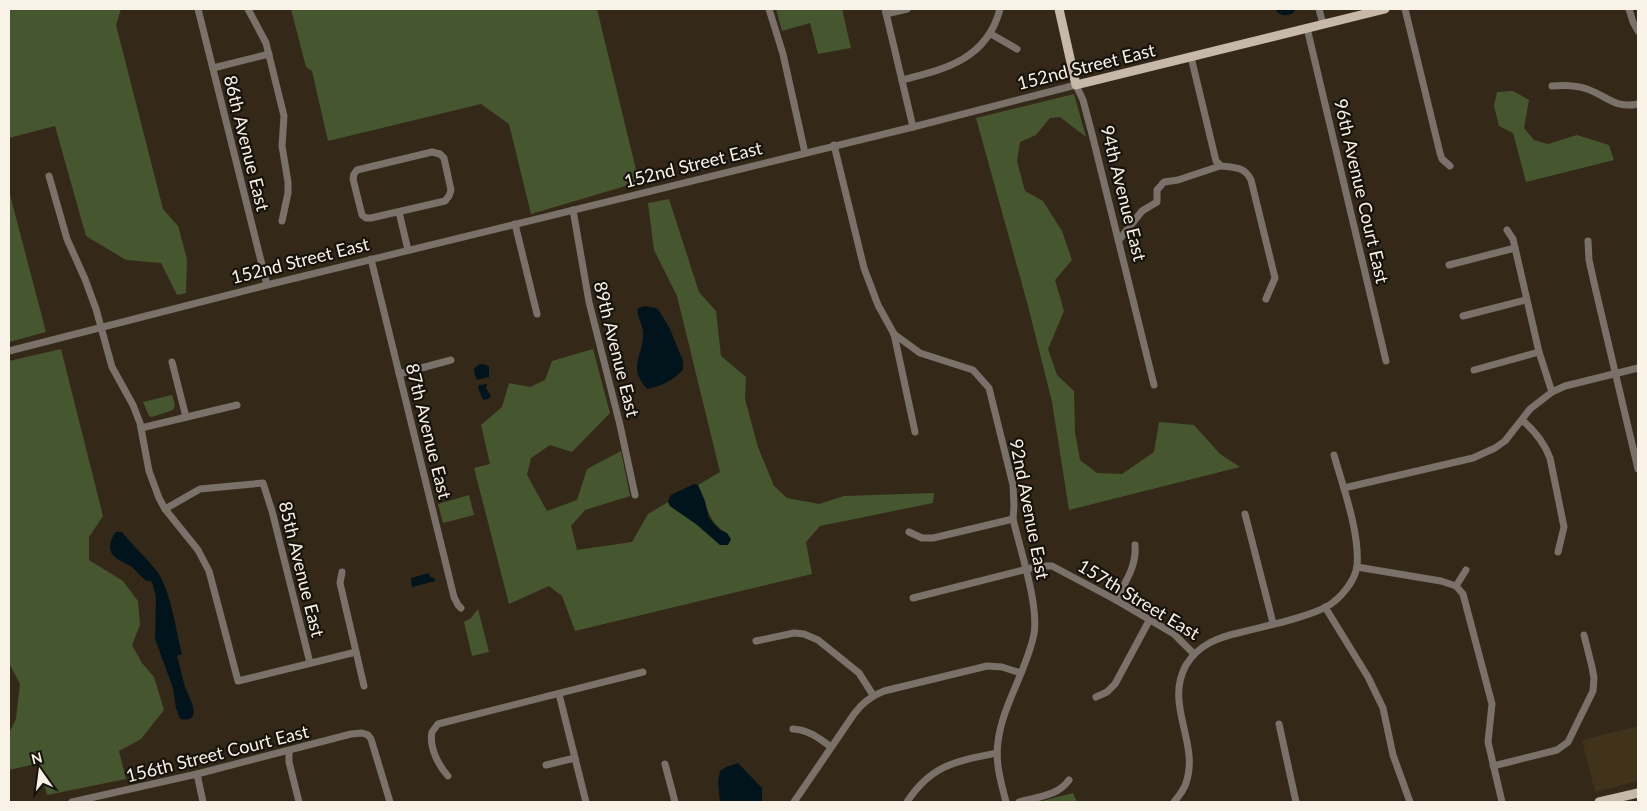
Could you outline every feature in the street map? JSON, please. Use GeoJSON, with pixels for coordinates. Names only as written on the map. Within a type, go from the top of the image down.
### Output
{"type":"FeatureCollection","features":[{"type":"Feature","properties":{"kind":"main road","name":"94th Avenue East"},"geometry":{"type":"LineString","coordinates":[[1059,9],[1076,85]]}},
{"type":"Feature","properties":{"kind":"main road","name":"152nd Street East"},"geometry":{"type":"LineString","coordinates":[[1076,85],[1373,10],[1385,9]]}},
{"type":"Feature","properties":{"kind":"main road"},"geometry":{"type":"LineString","coordinates":[[1599,802],[1638,793]]}},
{"type":"Feature","properties":{"kind":"street","name":"86th Avenue East"},"geometry":{"type":"LineString","coordinates":[[198,9],[267,285]]}},
{"type":"Feature","properties":{"kind":"street"},"geometry":{"type":"LineString","coordinates":[[248,9],[269,54],[284,116],[282,146],[288,193],[282,221]]}},
{"type":"Feature","properties":{"kind":"street"},"geometry":{"type":"LineString","coordinates":[[769,9],[782,54],[805,153]]}},
{"type":"Feature","properties":{"kind":"street"},"geometry":{"type":"LineString","coordinates":[[907,9],[885,11],[913,127]]}},
{"type":"Feature","properties":{"kind":"street"},"geometry":{"type":"LineString","coordinates":[[902,80],[953,65],[977,49],[991,34],[1000,9]]}},
{"type":"Feature","properties":{"kind":"street"},"geometry":{"type":"LineString","coordinates":[[1319,9],[1322,24]]}},
{"type":"Feature","properties":{"kind":"street"},"geometry":{"type":"LineString","coordinates":[[1405,9],[1440,154],[1442,159],[1450,166]]}},
{"type":"Feature","properties":{"kind":"street"},"geometry":{"type":"LineString","coordinates":[[1629,9],[1638,31]]}},
{"type":"Feature","properties":{"kind":"street","name":"96th Avenue Court East"},"geometry":{"type":"LineString","coordinates":[[1307,28],[1386,361]]}},
{"type":"Feature","properties":{"kind":"street"},"geometry":{"type":"LineString","coordinates":[[991,34],[1016,49]]}},
{"type":"Feature","properties":{"kind":"street"},"geometry":{"type":"LineString","coordinates":[[213,68],[269,54]]}},
{"type":"Feature","properties":{"kind":"street"},"geometry":{"type":"LineString","coordinates":[[1191,57],[1216,161],[1220,166]]}},
{"type":"Feature","properties":{"kind":"street","name":"152nd Street East"},"geometry":{"type":"LineString","coordinates":[[9,351],[267,285],[913,127],[1076,85]]}},
{"type":"Feature","properties":{"kind":"street","name":"94th Avenue East"},"geometry":{"type":"LineString","coordinates":[[1076,85],[1083,100],[1154,385]]}},
{"type":"Feature","properties":{"kind":"street"},"geometry":{"type":"LineString","coordinates":[[1552,86],[1578,87],[1594,92],[1616,104],[1638,104]]}},
{"type":"Feature","properties":{"kind":"street"},"geometry":{"type":"LineString","coordinates":[[834,145],[864,268],[878,304],[894,334],[915,432]]}},
{"type":"Feature","properties":{"kind":"street"},"geometry":{"type":"LineString","coordinates":[[432,152],[440,154],[444,158],[451,190],[448,199],[399,212],[371,218],[366,218],[362,215],[353,179],[355,172],[359,169],[432,152]]}},
{"type":"Feature","properties":{"kind":"street"},"geometry":{"type":"LineString","coordinates":[[1119,240],[1142,211],[1157,202],[1157,190],[1164,182],[1178,180],[1220,166],[1237,167],[1246,172],[1251,180],[1275,278],[1266,299]]}},
{"type":"Feature","properties":{"kind":"street"},"geometry":{"type":"LineString","coordinates":[[49,176],[67,239],[85,279],[102,328],[112,367],[133,405],[141,428],[149,471],[158,498],[191,540],[210,571],[238,681],[356,652]]}},
{"type":"Feature","properties":{"kind":"street","name":"89th Avenue East"},"geometry":{"type":"LineString","coordinates":[[572,210],[589,302],[620,425],[635,495]]}},
{"type":"Feature","properties":{"kind":"street"},"geometry":{"type":"LineString","coordinates":[[399,212],[408,250]]}},
{"type":"Feature","properties":{"kind":"street"},"geometry":{"type":"LineString","coordinates":[[515,224],[537,314]]}},
{"type":"Feature","properties":{"kind":"street"},"geometry":{"type":"LineString","coordinates":[[1507,230],[1513,239],[1539,352],[1552,392]]}},
{"type":"Feature","properties":{"kind":"street"},"geometry":{"type":"LineString","coordinates":[[1588,241],[1589,260],[1638,465]]}},
{"type":"Feature","properties":{"kind":"street"},"geometry":{"type":"LineString","coordinates":[[1449,265],[1515,248]]}},
{"type":"Feature","properties":{"kind":"street","name":"87th Avenue East"},"geometry":{"type":"LineString","coordinates":[[371,260],[454,597],[461,608]]}},
{"type":"Feature","properties":{"kind":"street"},"geometry":{"type":"LineString","coordinates":[[1463,316],[1526,300]]}},
{"type":"Feature","properties":{"kind":"street","name":"92nd Avenue East"},"geometry":{"type":"LineString","coordinates":[[894,334],[920,353],[973,370],[989,388],[1013,485],[1013,519],[1032,596],[1034,622],[1033,638],[999,734],[998,772],[1006,802]]}},
{"type":"Feature","properties":{"kind":"street"},"geometry":{"type":"LineString","coordinates":[[1474,370],[1539,352]]}},
{"type":"Feature","properties":{"kind":"street"},"geometry":{"type":"LineString","coordinates":[[399,374],[451,360]]}},
{"type":"Feature","properties":{"kind":"street"},"geometry":{"type":"LineString","coordinates":[[172,362],[186,417]]}},
{"type":"Feature","properties":{"kind":"street"},"geometry":{"type":"LineString","coordinates":[[1344,488],[1473,458],[1505,441],[1530,409],[1552,392],[1565,386],[1638,368]]}},
{"type":"Feature","properties":{"kind":"street"},"geometry":{"type":"LineString","coordinates":[[141,428],[237,405]]}},
{"type":"Feature","properties":{"kind":"street"},"geometry":{"type":"LineString","coordinates":[[1522,420],[1538,436],[1550,458],[1564,527],[1558,552]]}},
{"type":"Feature","properties":{"kind":"street"},"geometry":{"type":"LineString","coordinates":[[1334,455],[1355,533],[1357,567],[1441,581],[1456,586],[1463,594],[1491,697],[1492,714],[1488,742],[1502,802]]}},
{"type":"Feature","properties":{"kind":"street","name":"85th Avenue East"},"geometry":{"type":"LineString","coordinates":[[165,509],[200,489],[263,483],[272,511],[310,663]]}},
{"type":"Feature","properties":{"kind":"street"},"geometry":{"type":"LineString","coordinates":[[1245,514],[1273,623]]}},
{"type":"Feature","properties":{"kind":"street"},"geometry":{"type":"LineString","coordinates":[[909,532],[922,538],[933,538],[1013,519]]}},
{"type":"Feature","properties":{"kind":"street"},"geometry":{"type":"LineString","coordinates":[[1116,600],[1135,560],[1135,545]]}},
{"type":"Feature","properties":{"kind":"street","name":"157th Street East"},"geometry":{"type":"LineString","coordinates":[[913,598],[1025,569],[1052,566],[1150,619],[1174,634],[1194,654],[1203,646],[1221,636],[1302,616],[1325,607],[1335,601],[1343,592],[1357,567]]}},
{"type":"Feature","properties":{"kind":"street"},"geometry":{"type":"LineString","coordinates":[[1456,586],[1466,570]]}},
{"type":"Feature","properties":{"kind":"street"},"geometry":{"type":"LineString","coordinates":[[342,572],[340,584],[364,686]]}},
{"type":"Feature","properties":{"kind":"street"},"geometry":{"type":"LineString","coordinates":[[1325,607],[1368,677],[1383,708],[1393,755],[1410,802]]}},
{"type":"Feature","properties":{"kind":"street"},"geometry":{"type":"LineString","coordinates":[[1096,697],[1107,692],[1115,684],[1150,619]]}},
{"type":"Feature","properties":{"kind":"street"},"geometry":{"type":"LineString","coordinates":[[756,641],[794,633],[804,634],[818,640],[859,673],[873,696]]}},
{"type":"Feature","properties":{"kind":"street"},"geometry":{"type":"LineString","coordinates":[[1493,766],[1557,750],[1568,742],[1593,692],[1594,678],[1584,635]]}},
{"type":"Feature","properties":{"kind":"street"},"geometry":{"type":"LineString","coordinates":[[1174,802],[1186,784],[1190,764],[1178,701],[1178,685],[1182,673],[1194,654]]}},
{"type":"Feature","properties":{"kind":"street"},"geometry":{"type":"LineString","coordinates":[[794,802],[861,705],[873,696],[884,691],[976,667],[993,665],[1021,673]]}},
{"type":"Feature","properties":{"kind":"street"},"geometry":{"type":"LineString","coordinates":[[448,776],[438,763],[433,744],[432,732],[438,724],[644,672]]}},
{"type":"Feature","properties":{"kind":"street"},"geometry":{"type":"LineString","coordinates":[[559,694],[586,802]]}},
{"type":"Feature","properties":{"kind":"street"},"geometry":{"type":"LineString","coordinates":[[1279,724],[1296,802]]}},
{"type":"Feature","properties":{"kind":"street"},"geometry":{"type":"LineString","coordinates":[[793,729],[802,729],[813,733],[831,747]]}},
{"type":"Feature","properties":{"kind":"street","name":"156th Street Court East"},"geometry":{"type":"LineString","coordinates":[[72,802],[105,799],[351,734],[362,733],[368,735],[374,747],[390,802]]}},
{"type":"Feature","properties":{"kind":"street"},"geometry":{"type":"LineString","coordinates":[[288,751],[299,802]]}},
{"type":"Feature","properties":{"kind":"street"},"geometry":{"type":"LineString","coordinates":[[910,801],[924,780],[948,765],[997,753]]}},
{"type":"Feature","properties":{"kind":"street"},"geometry":{"type":"LineString","coordinates":[[546,766],[575,758]]}},
{"type":"Feature","properties":{"kind":"street"},"geometry":{"type":"LineString","coordinates":[[665,764],[675,802]]}},
{"type":"Feature","properties":{"kind":"street"},"geometry":{"type":"LineString","coordinates":[[196,774],[203,802]]}},
{"type":"Feature","properties":{"kind":"street"},"geometry":{"type":"LineString","coordinates":[[1019,802],[1057,792],[1069,780]]}},
{"type":"Feature","properties":{"kind":"shaded area"},"geometry":{"type":"Polygon","coordinates":[[[1275,9],[1296,9],[1292,14],[1285,15],[1278,13],[1275,9]]]}},
{"type":"Feature","properties":{"kind":"shaded area"},"geometry":{"type":"Polygon","coordinates":[[[645,306],[656,308],[660,312],[670,329],[683,361],[683,370],[675,377],[662,385],[647,389],[641,381],[637,367],[643,339],[638,308],[645,306]]]}},
{"type":"Feature","properties":{"kind":"shaded area"},"geometry":{"type":"Polygon","coordinates":[[[482,364],[489,366],[489,377],[477,380],[474,369],[482,364]]]}},
{"type":"Feature","properties":{"kind":"shaded area"},"geometry":{"type":"Polygon","coordinates":[[[487,384],[486,388],[491,396],[483,400],[478,387],[479,385],[487,384]]]}},
{"type":"Feature","properties":{"kind":"shaded area"},"geometry":{"type":"Polygon","coordinates":[[[694,484],[698,485],[705,501],[709,518],[720,530],[727,533],[731,539],[728,545],[720,545],[696,524],[670,506],[668,502],[671,495],[694,484]]]}},
{"type":"Feature","properties":{"kind":"shaded area"},"geometry":{"type":"Polygon","coordinates":[[[116,532],[122,532],[150,563],[163,582],[173,612],[182,654],[177,656],[185,687],[192,703],[194,714],[192,718],[180,719],[173,688],[155,639],[156,598],[153,585],[151,581],[146,581],[132,567],[112,554],[110,545],[116,532]]]}},
{"type":"Feature","properties":{"kind":"shaded area"},"geometry":{"type":"Polygon","coordinates":[[[429,573],[430,577],[434,578],[435,581],[412,587],[411,578],[429,573]]]}},
{"type":"Feature","properties":{"kind":"shaded area"},"geometry":{"type":"Polygon","coordinates":[[[1638,726],[1638,781],[1595,792],[1582,740],[1638,726]]]}},
{"type":"Feature","properties":{"kind":"shaded area"},"geometry":{"type":"Polygon","coordinates":[[[738,763],[762,788],[762,802],[720,802],[718,781],[720,771],[738,763]]]}},
{"type":"Feature","properties":{"kind":"green space"},"geometry":{"type":"Polygon","coordinates":[[[9,9],[121,9],[116,25],[163,209],[178,226],[187,259],[186,293],[177,295],[161,263],[126,260],[86,236],[55,126],[9,138],[9,9]]]}},
{"type":"Feature","properties":{"kind":"green space"},"geometry":{"type":"Polygon","coordinates":[[[291,9],[597,9],[639,182],[531,214],[509,124],[481,104],[328,141],[312,71],[306,67],[291,9]]]}},
{"type":"Feature","properties":{"kind":"green space"},"geometry":{"type":"Polygon","coordinates":[[[776,9],[842,9],[851,48],[818,54],[810,23],[782,31],[776,9]]]}},
{"type":"Feature","properties":{"kind":"green space"},"geometry":{"type":"Polygon","coordinates":[[[1513,91],[1529,100],[1524,128],[1534,140],[1548,144],[1577,135],[1609,145],[1614,160],[1526,182],[1513,133],[1499,126],[1494,106],[1497,92],[1513,91]]]}},
{"type":"Feature","properties":{"kind":"green space"},"geometry":{"type":"Polygon","coordinates":[[[1074,94],[1086,137],[1060,117],[1050,118],[1036,135],[1020,142],[1017,161],[1025,191],[1043,201],[1062,231],[1072,260],[1055,280],[1064,311],[1048,349],[1057,375],[1074,391],[1075,432],[1080,460],[1097,473],[1122,474],[1154,452],[1159,422],[1194,425],[1220,454],[1240,467],[1069,510],[1052,402],[1028,306],[976,118],[1074,94]]]}},
{"type":"Feature","properties":{"kind":"green space"},"geometry":{"type":"Polygon","coordinates":[[[9,191],[46,332],[9,342],[9,191]]]}},
{"type":"Feature","properties":{"kind":"green space"},"geometry":{"type":"Polygon","coordinates":[[[669,199],[699,292],[716,311],[721,356],[746,377],[745,399],[758,447],[774,486],[787,498],[819,504],[844,496],[934,493],[933,503],[820,526],[806,542],[812,574],[575,631],[562,596],[549,586],[509,604],[474,468],[490,464],[481,425],[502,407],[509,383],[530,387],[545,380],[552,361],[593,349],[610,413],[572,452],[550,445],[531,458],[527,475],[547,511],[577,500],[587,469],[621,451],[630,496],[585,510],[571,526],[577,550],[632,542],[648,514],[668,502],[670,506],[696,524],[727,533],[712,519],[698,485],[720,472],[677,296],[654,250],[648,203],[669,199]]]}},
{"type":"Feature","properties":{"kind":"green space"},"geometry":{"type":"Polygon","coordinates":[[[61,349],[103,516],[89,537],[89,560],[123,581],[138,601],[140,625],[132,645],[142,663],[154,677],[164,710],[141,739],[119,751],[126,779],[47,795],[39,763],[9,770],[9,733],[16,719],[20,684],[9,663],[9,361],[61,349]]]}},
{"type":"Feature","properties":{"kind":"green space"},"geometry":{"type":"Polygon","coordinates":[[[172,395],[175,405],[173,410],[152,417],[149,416],[143,402],[172,395]]]}},
{"type":"Feature","properties":{"kind":"green space"},"geometry":{"type":"Polygon","coordinates":[[[469,495],[474,515],[443,523],[438,504],[469,495]]]}},
{"type":"Feature","properties":{"kind":"green space"},"geometry":{"type":"Polygon","coordinates":[[[478,609],[489,652],[472,656],[464,622],[471,618],[478,609]]]}},
{"type":"Feature","properties":{"kind":"green space"},"geometry":{"type":"Polygon","coordinates":[[[1073,793],[1077,802],[1038,802],[1073,793]]]}}]}
